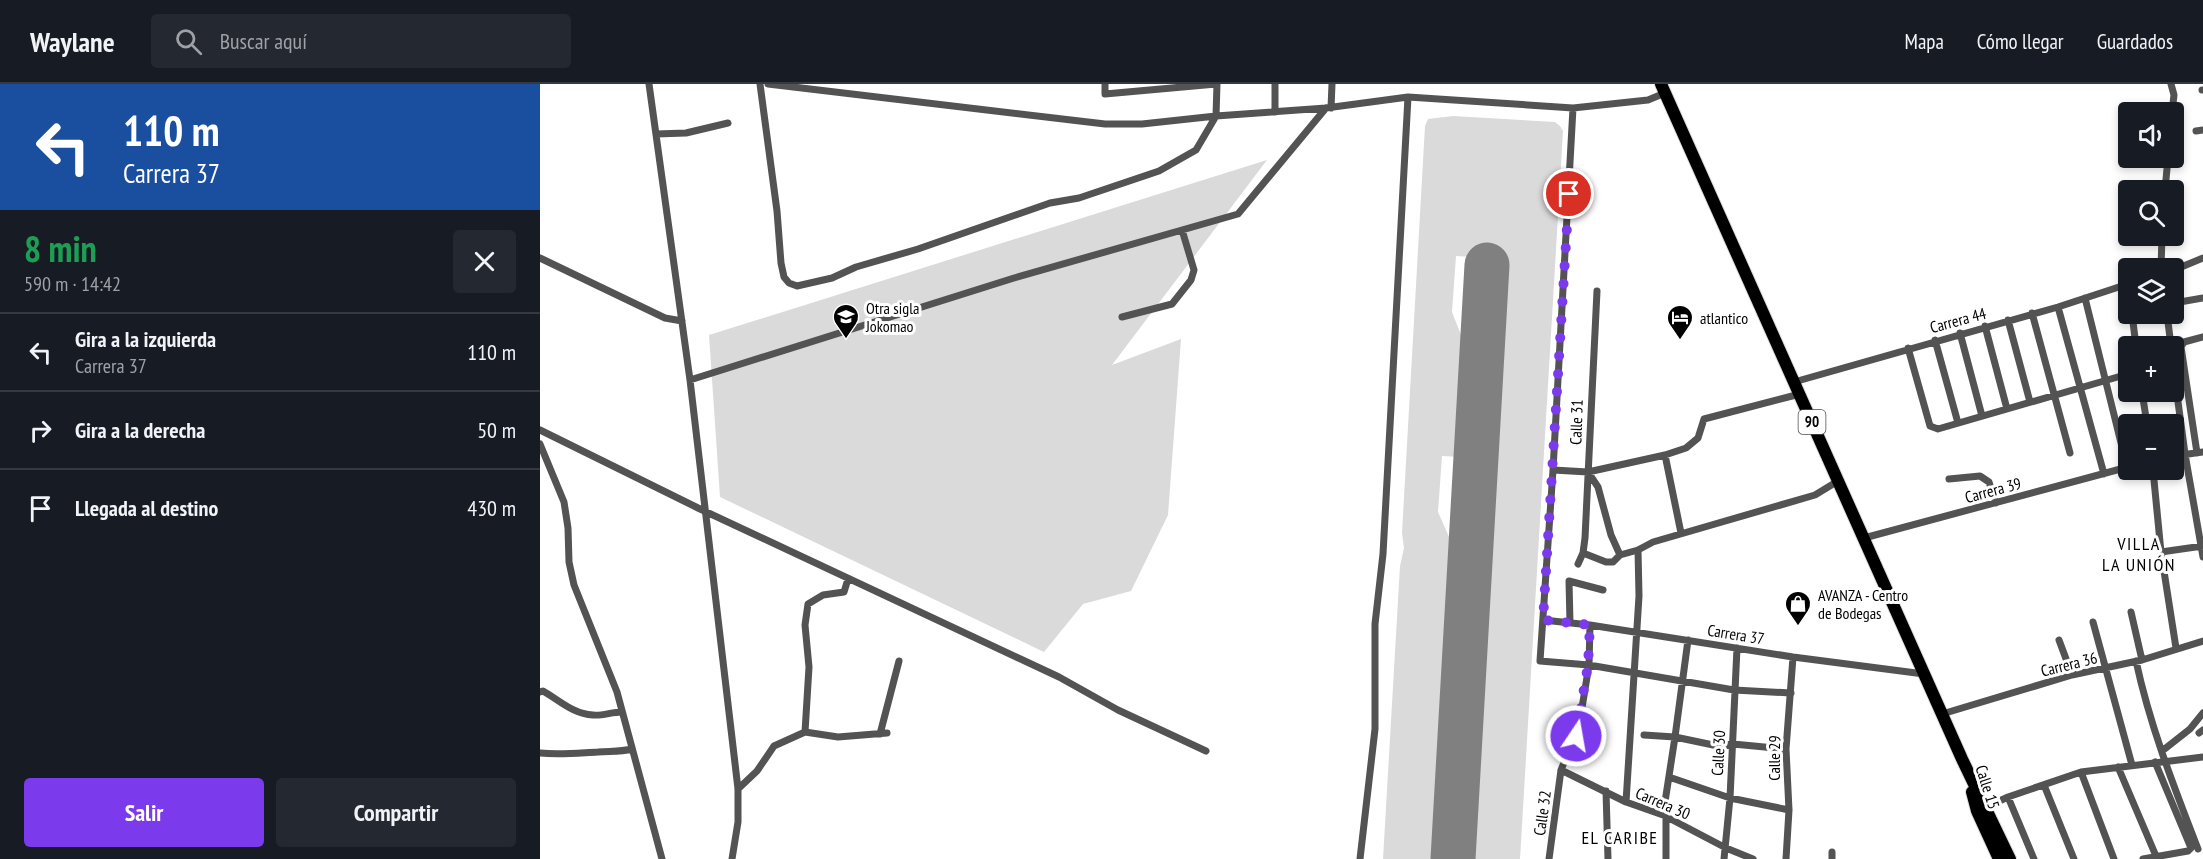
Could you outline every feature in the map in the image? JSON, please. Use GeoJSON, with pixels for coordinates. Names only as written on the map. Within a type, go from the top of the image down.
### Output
{"type":"FeatureCollection","features":[{"type":"Feature","properties":{"kind":"highway","name":"90"},"geometry":{"type":"LineString","coordinates":[[1663,89],[1942,714]]}},
{"type":"Feature","properties":{"kind":"highway","name":"Calle 15"},"geometry":{"type":"LineString","coordinates":[[1942,714],[1982,809],[1999,859]]}},
{"type":"Feature","properties":{"kind":"highway","name":"Calle 15"},"geometry":{"type":"LineString","coordinates":[[1982,809],[2010,859]]}},
{"type":"Feature","properties":{"kind":"street"},"geometry":{"type":"LineString","coordinates":[[649,84],[690,380],[738,789],[738,822],[732,859]]}},
{"type":"Feature","properties":{"kind":"street"},"geometry":{"type":"LineString","coordinates":[[760,84],[777,211],[781,262],[784,277],[789,283],[797,286],[832,278],[856,267],[918,249],[1050,203],[1079,198],[1159,171],[1196,150],[1216,116],[1217,84],[1162,86],[1105,94],[1105,84]]}},
{"type":"Feature","properties":{"kind":"street"},"geometry":{"type":"LineString","coordinates":[[768,84],[1105,124],[1142,124],[1329,108],[1408,97],[1573,108],[1648,100],[1663,89]]}},
{"type":"Feature","properties":{"kind":"street"},"geometry":{"type":"LineString","coordinates":[[1275,84],[1275,112]]}},
{"type":"Feature","properties":{"kind":"street"},"geometry":{"type":"LineString","coordinates":[[690,380],[1014,278],[1238,214],[1329,108],[1332,84]]}},
{"type":"Feature","properties":{"kind":"street"},"geometry":{"type":"LineString","coordinates":[[2171,84],[2173,102]]}},
{"type":"Feature","properties":{"kind":"street"},"geometry":{"type":"LineString","coordinates":[[1360,859],[1375,729],[1375,624],[1383,554],[1408,97]]}},
{"type":"Feature","properties":{"kind":"street"},"geometry":{"type":"LineString","coordinates":[[1573,108],[1540,661],[1588,665],[1734,690],[1791,693]]}},
{"type":"Feature","properties":{"kind":"street"},"geometry":{"type":"LineString","coordinates":[[656,134],[686,133],[728,123]]}},
{"type":"Feature","properties":{"kind":"street"},"geometry":{"type":"LineString","coordinates":[[1122,317],[1172,303],[1191,280],[1194,270],[1182,230]]}},
{"type":"Feature","properties":{"kind":"street"},"geometry":{"type":"LineString","coordinates":[[540,258],[665,318],[682,321]]}},
{"type":"Feature","properties":{"kind":"street"},"geometry":{"type":"LineString","coordinates":[[2184,266],[2203,258]]}},
{"type":"Feature","properties":{"kind":"street","name":"Carrera 44"},"geometry":{"type":"LineString","coordinates":[[1794,382],[2118,287]]}},
{"type":"Feature","properties":{"kind":"street","name":"Calle 31"},"geometry":{"type":"LineString","coordinates":[[1578,564],[1583,554],[1597,291]]}},
{"type":"Feature","properties":{"kind":"street"},"geometry":{"type":"LineString","coordinates":[[2184,301],[2203,297]]}},
{"type":"Feature","properties":{"kind":"street"},"geometry":{"type":"LineString","coordinates":[[2085,298],[2118,427]]}},
{"type":"Feature","properties":{"kind":"street"},"geometry":{"type":"LineString","coordinates":[[2058,306],[2104,474]]}},
{"type":"Feature","properties":{"kind":"street"},"geometry":{"type":"LineString","coordinates":[[2032,314],[2070,453]]}},
{"type":"Feature","properties":{"kind":"street"},"geometry":{"type":"LineString","coordinates":[[2008,320],[2030,402]]}},
{"type":"Feature","properties":{"kind":"street"},"geometry":{"type":"LineString","coordinates":[[1985,326],[2007,409]]}},
{"type":"Feature","properties":{"kind":"street"},"geometry":{"type":"LineString","coordinates":[[1960,333],[1982,416]]}},
{"type":"Feature","properties":{"kind":"street"},"geometry":{"type":"LineString","coordinates":[[2185,454],[2200,452],[2181,347],[2184,342],[2203,338]]}},
{"type":"Feature","properties":{"kind":"street"},"geometry":{"type":"LineString","coordinates":[[1935,340],[1958,423]]}},
{"type":"Feature","properties":{"kind":"street"},"geometry":{"type":"LineString","coordinates":[[1908,348],[1930,426],[1938,429],[2118,376]]}},
{"type":"Feature","properties":{"kind":"street"},"geometry":{"type":"LineString","coordinates":[[1553,470],[1588,472],[1665,455],[1686,448],[1698,438],[1704,419],[1800,394]]}},
{"type":"Feature","properties":{"kind":"street"},"geometry":{"type":"LineString","coordinates":[[2178,402],[2203,557]]}},
{"type":"Feature","properties":{"kind":"street"},"geometry":{"type":"LineString","coordinates":[[540,430],[705,512],[1059,677],[1118,710],[1206,752]]}},
{"type":"Feature","properties":{"kind":"street"},"geometry":{"type":"LineString","coordinates":[[540,444],[564,502],[568,528],[568,562],[574,585],[614,683],[662,859]]}},
{"type":"Feature","properties":{"kind":"street"},"geometry":{"type":"LineString","coordinates":[[1665,455],[1681,533]]}},
{"type":"Feature","properties":{"kind":"street","name":"Carrera 39"},"geometry":{"type":"LineString","coordinates":[[1864,538],[2118,470]]}},
{"type":"Feature","properties":{"kind":"street"},"geometry":{"type":"LineString","coordinates":[[1588,472],[1598,487],[1611,535],[1620,555]]}},
{"type":"Feature","properties":{"kind":"street"},"geometry":{"type":"LineString","coordinates":[[1948,479],[1980,476],[1989,482],[1996,503]]}},
{"type":"Feature","properties":{"kind":"street"},"geometry":{"type":"LineString","coordinates":[[2154,480],[2160,552],[2176,648]]}},
{"type":"Feature","properties":{"kind":"street"},"geometry":{"type":"LineString","coordinates":[[1583,554],[1606,562],[1617,560],[1620,555],[1638,550],[1653,542],[1815,495],[1838,481]]}},
{"type":"Feature","properties":{"kind":"street"},"geometry":{"type":"LineString","coordinates":[[2160,552],[2202,546]]}},
{"type":"Feature","properties":{"kind":"street"},"geometry":{"type":"LineString","coordinates":[[1626,802],[1639,596],[1638,550]]}},
{"type":"Feature","properties":{"kind":"street"},"geometry":{"type":"LineString","coordinates":[[806,732],[808,667],[805,625],[808,604],[822,595],[844,592],[848,579]]}},
{"type":"Feature","properties":{"kind":"street"},"geometry":{"type":"LineString","coordinates":[[1570,623],[1569,581],[1603,590]]}},
{"type":"Feature","properties":{"kind":"street"},"geometry":{"type":"LineString","coordinates":[[2131,612],[2145,702],[2164,761],[2198,849]]}},
{"type":"Feature","properties":{"kind":"street","name":"Carrera 37"},"geometry":{"type":"LineString","coordinates":[[1543,620],[1924,674]]}},
{"type":"Feature","properties":{"kind":"street"},"geometry":{"type":"LineString","coordinates":[[2093,622],[2132,765]]}},
{"type":"Feature","properties":{"kind":"street","name":"Calle 32"},"geometry":{"type":"LineString","coordinates":[[1549,859],[1561,770],[1579,726],[1588,665],[1590,625]]}},
{"type":"Feature","properties":{"kind":"street"},"geometry":{"type":"LineString","coordinates":[[1666,859],[1664,816],[1688,640]]}},
{"type":"Feature","properties":{"kind":"street"},"geometry":{"type":"LineString","coordinates":[[2059,640],[2072,675]]}},
{"type":"Feature","properties":{"kind":"street","name":"Carrera 36"},"geometry":{"type":"LineString","coordinates":[[1942,714],[2072,675],[2139,660],[2203,641]]}},
{"type":"Feature","properties":{"kind":"street","name":"Calle 30"},"geometry":{"type":"LineString","coordinates":[[1724,859],[1730,798],[1737,648]]}},
{"type":"Feature","properties":{"kind":"street","name":"Calle 29"},"geometry":{"type":"LineString","coordinates":[[1786,859],[1789,810],[1786,749],[1793,657]]}},
{"type":"Feature","properties":{"kind":"street"},"geometry":{"type":"LineString","coordinates":[[738,789],[757,771],[774,746],[806,732],[838,737],[884,733],[899,661]]}},
{"type":"Feature","properties":{"kind":"street"},"geometry":{"type":"LineString","coordinates":[[540,692],[543,691],[568,708],[582,714],[596,716],[609,712],[621,712]]}},
{"type":"Feature","properties":{"kind":"street"},"geometry":{"type":"LineString","coordinates":[[2162,751],[2190,729],[2203,713]]}},
{"type":"Feature","properties":{"kind":"street"},"geometry":{"type":"LineString","coordinates":[[1644,735],[1676,737],[1718,746],[1733,744],[1786,749]]}},
{"type":"Feature","properties":{"kind":"street"},"geometry":{"type":"LineString","coordinates":[[540,753],[562,756],[576,753],[616,753],[632,749]]}},
{"type":"Feature","properties":{"kind":"street"},"geometry":{"type":"LineString","coordinates":[[1982,809],[2008,797],[2081,772],[2202,757],[2203,766]]}},
{"type":"Feature","properties":{"kind":"street"},"geometry":{"type":"LineString","coordinates":[[2143,859],[2188,851],[2190,848],[2155,762]]}},
{"type":"Feature","properties":{"kind":"street"},"geometry":{"type":"LineString","coordinates":[[2118,767],[2156,856]]}},
{"type":"Feature","properties":{"kind":"street","name":"Carrera 30"},"geometry":{"type":"LineString","coordinates":[[1561,770],[1753,859]]}},
{"type":"Feature","properties":{"kind":"street"},"geometry":{"type":"LineString","coordinates":[[2081,772],[2114,859]]}},
{"type":"Feature","properties":{"kind":"street"},"geometry":{"type":"LineString","coordinates":[[1669,777],[1730,798],[1789,810]]}},
{"type":"Feature","properties":{"kind":"street"},"geometry":{"type":"LineString","coordinates":[[2044,785],[2074,859]]}},
{"type":"Feature","properties":{"kind":"street"},"geometry":{"type":"LineString","coordinates":[[1606,791],[1608,859]]}},
{"type":"Feature","properties":{"kind":"street"},"geometry":{"type":"LineString","coordinates":[[2008,797],[2034,859]]}},
{"type":"Feature","properties":{"kind":"shaded area"},"geometry":{"type":"Polygon","coordinates":[[[1453,116],[1555,122],[1563,131],[1520,859],[1469,859],[1504,259],[1456,256],[1452,312],[1468,353],[1460,457],[1442,456],[1438,512],[1457,555],[1439,859],[1383,859],[1400,566],[1404,548],[1402,533],[1425,126],[1428,119],[1453,116]]]}},
{"type":"Feature","properties":{"kind":"shaded area"},"geometry":{"type":"Polygon","coordinates":[[[1267,160],[1112,365],[1181,339],[1168,515],[1131,591],[1083,604],[1044,652],[720,497],[709,335],[1267,160]]]}},
{"type":"Feature","properties":{"kind":"runway"},"geometry":{"type":"LineString","coordinates":[[1453,859],[1487,265]]}},
{"type":"Feature","properties":{"kind":"place","name":"Otra sigla Jokomao"},"geometry":{"type":"Point","coordinates":[846,340]}},
{"type":"Feature","properties":{"kind":"place","name":"atlantico"},"geometry":{"type":"Point","coordinates":[1680,341]}},
{"type":"Feature","properties":{"kind":"place","name":"AVANZA - Centro de Bodegas"},"geometry":{"type":"Point","coordinates":[1798,627]}},
{"type":"Feature","properties":{"kind":"district","name":"VILLA LA UNIÓN"},"geometry":{"type":"Point","coordinates":[2139,554]}},
{"type":"Feature","properties":{"kind":"district","name":"EL CARIBE"},"geometry":{"type":"Point","coordinates":[1620,838]}},
{"type":"Feature","properties":{"kind":"route"},"geometry":{"type":"LineString","coordinates":[[1569,194],[1543,620],[1590,625],[1588,665],[1576,736]]}}]}
